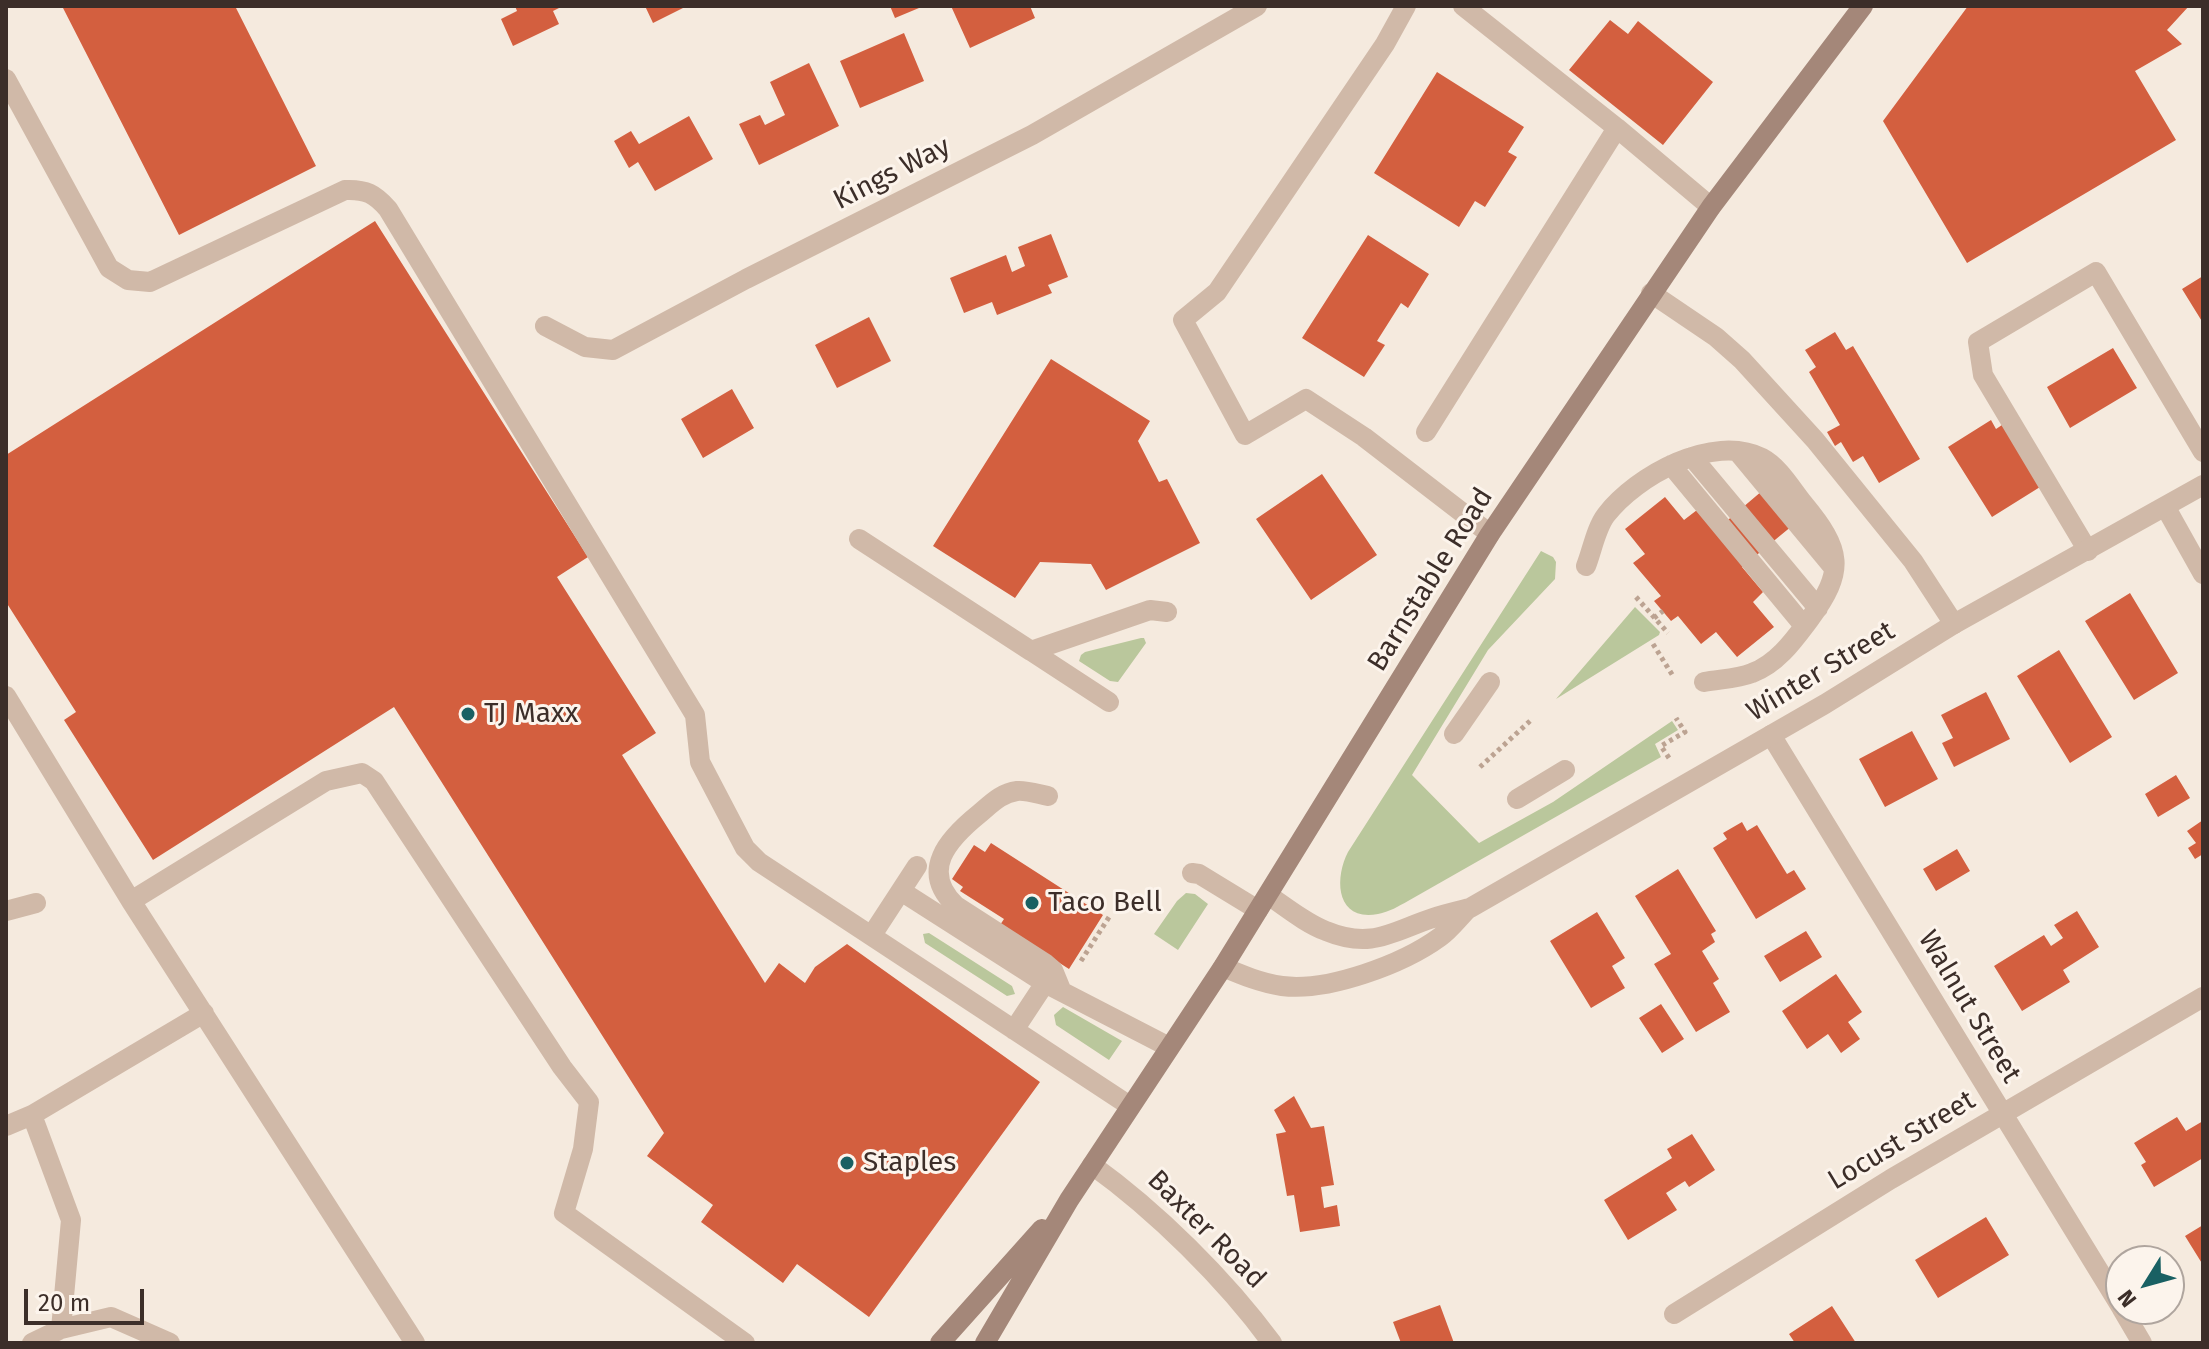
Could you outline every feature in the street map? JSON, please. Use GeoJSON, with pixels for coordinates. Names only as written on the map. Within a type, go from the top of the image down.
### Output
{"type":"FeatureCollection","features":[{"type":"Feature","properties":{"kind":"main road","name":"Barnstable Road"},"geometry":{"type":"LineString","coordinates":[[985,1343],[1069,1200],[1223,967],[1490,534],[1711,207],[1863,6]]}},
{"type":"Feature","properties":{"kind":"main road","name":"Barnstable Road"},"geometry":{"type":"LineString","coordinates":[[940,1343],[1069,1200]]}},
{"type":"Feature","properties":{"kind":"street","name":"Kings Way"},"geometry":{"type":"LineString","coordinates":[[545,326],[585,347],[613,350],[746,279],[1032,135],[1257,6]]}},
{"type":"Feature","properties":{"kind":"street"},"geometry":{"type":"LineString","coordinates":[[1406,6],[1385,44],[1217,292],[1183,320],[1245,435],[1306,399],[1364,437],[1490,534]]}},
{"type":"Feature","properties":{"kind":"street"},"geometry":{"type":"LineString","coordinates":[[1463,6],[1711,207]]}},
{"type":"Feature","properties":{"kind":"street"},"geometry":{"type":"LineString","coordinates":[[6,79],[109,268],[128,280],[150,282],[345,190],[361,189],[376,195],[397,223],[695,715],[700,762],[745,848],[759,862],[1130,1106]]}},
{"type":"Feature","properties":{"kind":"street"},"geometry":{"type":"LineString","coordinates":[[1426,432],[1617,128]]}},
{"type":"Feature","properties":{"kind":"street"},"geometry":{"type":"LineString","coordinates":[[2088,551],[1983,375],[1978,342],[2096,272],[2203,452]]}},
{"type":"Feature","properties":{"kind":"street"},"geometry":{"type":"LineString","coordinates":[[1651,293],[1716,337],[1742,360],[1815,440],[1913,561],[1954,624]]}},
{"type":"Feature","properties":{"kind":"street"},"geometry":{"type":"LineString","coordinates":[[1586,566],[1604,517],[1644,480],[1671,465],[1692,457],[1738,452],[1762,458],[1773,465],[1826,530],[1833,545],[1834,568],[1828,595],[1776,658],[1752,673],[1704,682]]}},
{"type":"Feature","properties":{"kind":"street"},"geometry":{"type":"LineString","coordinates":[[1692,457],[1818,608]]}},
{"type":"Feature","properties":{"kind":"street"},"geometry":{"type":"LineString","coordinates":[[1671,465],[1804,626]]}},
{"type":"Feature","properties":{"kind":"street","name":"Winter Street"},"geometry":{"type":"LineString","coordinates":[[1223,967],[1259,981],[1309,987],[1351,979],[1402,957],[1441,937],[1470,908],[1771,735],[1954,624],[2203,485]]}},
{"type":"Feature","properties":{"kind":"street"},"geometry":{"type":"LineString","coordinates":[[2166,508],[2203,574]]}},
{"type":"Feature","properties":{"kind":"street"},"geometry":{"type":"LineString","coordinates":[[859,539],[1109,702]]}},
{"type":"Feature","properties":{"kind":"street"},"geometry":{"type":"LineString","coordinates":[[1031,651],[1150,610],[1167,612]]}},
{"type":"Feature","properties":{"kind":"street"},"geometry":{"type":"LineString","coordinates":[[1454,734],[1490,682]]}},
{"type":"Feature","properties":{"kind":"street"},"geometry":{"type":"LineString","coordinates":[[6,696],[131,901],[415,1343]]}},
{"type":"Feature","properties":{"kind":"street","name":"Walnut Street"},"geometry":{"type":"LineString","coordinates":[[1771,735],[2105,1281]]}},
{"type":"Feature","properties":{"kind":"street"},"geometry":{"type":"LineString","coordinates":[[1517,799],[1565,770]]}},
{"type":"Feature","properties":{"kind":"street"},"geometry":{"type":"LineString","coordinates":[[131,901],[326,781],[362,773],[374,781],[562,1067],[589,1102],[583,1149],[564,1213],[745,1343]]}},
{"type":"Feature","properties":{"kind":"street"},"geometry":{"type":"LineString","coordinates":[[1014,1030],[1054,988],[1053,970],[956,906],[946,897],[937,870],[941,856],[953,838],[998,798],[1019,790],[1048,796]]}},
{"type":"Feature","properties":{"kind":"street"},"geometry":{"type":"LineString","coordinates":[[872,935],[917,866]]}},
{"type":"Feature","properties":{"kind":"street","name":"Winter Street"},"geometry":{"type":"LineString","coordinates":[[1192,873],[1328,932],[1358,939],[1386,937],[1431,918],[1470,908]]}},
{"type":"Feature","properties":{"kind":"street"},"geometry":{"type":"LineString","coordinates":[[901,891],[1054,988],[1169,1047]]}},
{"type":"Feature","properties":{"kind":"street"},"geometry":{"type":"LineString","coordinates":[[6,911],[36,903]]}},
{"type":"Feature","properties":{"kind":"street","name":"Locust Street"},"geometry":{"type":"LineString","coordinates":[[1674,1314],[1891,1179],[2203,997]]}},
{"type":"Feature","properties":{"kind":"street"},"geometry":{"type":"LineString","coordinates":[[6,1126],[32,1115],[204,1013]]}},
{"type":"Feature","properties":{"kind":"street"},"geometry":{"type":"LineString","coordinates":[[32,1115],[71,1220],[61,1329]]}},
{"type":"Feature","properties":{"kind":"street","name":"Baxter Road"},"geometry":{"type":"LineString","coordinates":[[1092,1165],[1128,1190],[1197,1258],[1249,1311],[1272,1343]]}},
{"type":"Feature","properties":{"kind":"street"},"geometry":{"type":"LineString","coordinates":[[32,1343],[61,1329],[111,1317],[170,1343]]}},
{"type":"Feature","properties":{"kind":"street","name":"Walnut Street"},"geometry":{"type":"LineString","coordinates":[[2132,1325],[2142,1343]]}},
{"type":"Feature","properties":{"kind":"path"},"geometry":{"type":"LineString","coordinates":[[1636,597],[1668,633]]}},
{"type":"Feature","properties":{"kind":"path"},"geometry":{"type":"LineString","coordinates":[[1654,618],[1663,611]]}},
{"type":"Feature","properties":{"kind":"path"},"geometry":{"type":"LineString","coordinates":[[1653,644],[1673,676]]}},
{"type":"Feature","properties":{"kind":"path"},"geometry":{"type":"LineString","coordinates":[[1669,758],[1661,746],[1685,732],[1676,718]]}},
{"type":"Feature","properties":{"kind":"path"},"geometry":{"type":"LineString","coordinates":[[1480,767],[1530,721]]}},
{"type":"Feature","properties":{"kind":"path"},"geometry":{"type":"LineString","coordinates":[[1073,973],[1111,914]]}},
{"type":"Feature","properties":{"kind":"green space"},"geometry":{"type":"Polygon","coordinates":[[[1541,551],[1556,562],[1555,579],[1488,650],[1412,775],[1479,843],[1553,802],[1672,721],[1678,730],[1655,744],[1661,757],[1408,901],[1378,914],[1364,915],[1354,911],[1346,905],[1340,886],[1348,852],[1541,551]]]}},
{"type":"Feature","properties":{"kind":"green space"},"geometry":{"type":"Polygon","coordinates":[[[1635,607],[1660,632],[1659,635],[1556,699],[1635,607]]]}},
{"type":"Feature","properties":{"kind":"green space"},"geometry":{"type":"Polygon","coordinates":[[[1141,638],[1146,643],[1118,682],[1110,681],[1079,661],[1085,652],[1141,638]]]}},
{"type":"Feature","properties":{"kind":"green space"},"geometry":{"type":"Polygon","coordinates":[[[1186,893],[1195,894],[1208,904],[1178,950],[1154,934],[1186,893]]]}},
{"type":"Feature","properties":{"kind":"green space"},"geometry":{"type":"Polygon","coordinates":[[[929,933],[1012,986],[1015,994],[1007,996],[925,943],[923,934],[929,933]]]}},
{"type":"Feature","properties":{"kind":"green space"},"geometry":{"type":"Polygon","coordinates":[[[1063,1007],[1122,1041],[1109,1060],[1056,1025],[1054,1015],[1063,1007]]]}},
{"type":"Feature","properties":{"kind":"building"},"geometry":{"type":"Polygon","coordinates":[[[62,6],[235,6],[316,166],[179,235],[62,6]]]}},
{"type":"Feature","properties":{"kind":"building"},"geometry":{"type":"Polygon","coordinates":[[[515,6],[563,6],[553,11],[559,24],[513,46],[501,19],[517,11],[515,6]]]}},
{"type":"Feature","properties":{"kind":"building"},"geometry":{"type":"Polygon","coordinates":[[[645,6],[687,6],[653,23],[645,6]]]}},
{"type":"Feature","properties":{"kind":"building"},"geometry":{"type":"Polygon","coordinates":[[[890,6],[918,6],[919,8],[895,18],[890,6]]]}},
{"type":"Feature","properties":{"kind":"building"},"geometry":{"type":"Polygon","coordinates":[[[951,6],[1030,6],[1035,18],[970,48],[951,6]]]}},
{"type":"Feature","properties":{"kind":"building"},"geometry":{"type":"Polygon","coordinates":[[[1968,6],[2189,6],[2167,30],[2182,44],[2135,71],[2176,140],[1967,263],[1883,121],[1968,6]]]}},
{"type":"Feature","properties":{"kind":"building"},"geometry":{"type":"Polygon","coordinates":[[[1610,20],[1628,34],[1638,21],[1713,82],[1663,145],[1569,70],[1610,20]]]}},
{"type":"Feature","properties":{"kind":"building"},"geometry":{"type":"Polygon","coordinates":[[[904,33],[924,81],[860,108],[840,61],[904,33]]]}},
{"type":"Feature","properties":{"kind":"building"},"geometry":{"type":"Polygon","coordinates":[[[809,63],[839,126],[759,165],[739,124],[760,115],[765,125],[785,115],[770,82],[809,63]]]}},
{"type":"Feature","properties":{"kind":"building"},"geometry":{"type":"Polygon","coordinates":[[[1437,72],[1524,127],[1508,152],[1517,157],[1485,207],[1475,201],[1459,227],[1374,173],[1437,72]]]}},
{"type":"Feature","properties":{"kind":"building"},"geometry":{"type":"Polygon","coordinates":[[[689,116],[713,159],[655,191],[638,162],[629,168],[614,141],[631,131],[639,144],[689,116]]]}},
{"type":"Feature","properties":{"kind":"building"},"geometry":{"type":"Polygon","coordinates":[[[375,221],[588,557],[557,577],[656,733],[622,755],[765,983],[779,963],[805,983],[815,967],[847,944],[1040,1082],[869,1317],[797,1264],[783,1283],[701,1222],[713,1205],[647,1156],[664,1133],[394,707],[153,860],[64,720],[76,712],[6,602],[6,455],[375,221]]]}},
{"type":"Feature","properties":{"kind":"building"},"geometry":{"type":"Polygon","coordinates":[[[1051,234],[1068,277],[1048,285],[1052,293],[997,315],[992,302],[964,313],[950,278],[1006,255],[1012,272],[1025,266],[1018,247],[1051,234]]]}},
{"type":"Feature","properties":{"kind":"building"},"geometry":{"type":"Polygon","coordinates":[[[1368,235],[1429,274],[1408,308],[1401,303],[1377,341],[1385,345],[1364,377],[1302,338],[1368,235]]]}},
{"type":"Feature","properties":{"kind":"building"},"geometry":{"type":"Polygon","coordinates":[[[2203,276],[2203,323],[2182,289],[2203,276]]]}},
{"type":"Feature","properties":{"kind":"building"},"geometry":{"type":"Polygon","coordinates":[[[869,317],[891,361],[837,388],[815,345],[869,317]]]}},
{"type":"Feature","properties":{"kind":"building"},"geometry":{"type":"Polygon","coordinates":[[[1835,332],[1846,350],[1853,346],[1920,459],[1879,483],[1863,456],[1853,462],[1841,442],[1835,446],[1827,432],[1840,425],[1809,372],[1816,367],[1805,350],[1835,332]]]}},
{"type":"Feature","properties":{"kind":"building"},"geometry":{"type":"Polygon","coordinates":[[[2113,348],[2137,388],[2070,428],[2047,387],[2113,348]]]}},
{"type":"Feature","properties":{"kind":"building"},"geometry":{"type":"Polygon","coordinates":[[[1051,359],[1150,421],[1138,441],[1159,482],[1167,479],[1200,543],[1106,590],[1091,564],[1040,562],[1015,598],[933,546],[1051,359]]]}},
{"type":"Feature","properties":{"kind":"building"},"geometry":{"type":"Polygon","coordinates":[[[732,389],[754,428],[703,458],[681,419],[732,389]]]}},
{"type":"Feature","properties":{"kind":"building"},"geometry":{"type":"Polygon","coordinates":[[[1991,420],[1996,429],[2002,425],[2040,487],[1992,517],[1948,447],[1991,420]]]}},
{"type":"Feature","properties":{"kind":"building"},"geometry":{"type":"Polygon","coordinates":[[[1322,474],[1377,555],[1311,600],[1256,519],[1322,474]]]}},
{"type":"Feature","properties":{"kind":"building"},"geometry":{"type":"Polygon","coordinates":[[[1769,485],[1798,521],[1742,567],[1763,592],[1753,602],[1774,627],[1737,657],[1716,632],[1701,644],[1678,616],[1671,621],[1654,601],[1661,596],[1633,563],[1645,554],[1625,529],[1665,497],[1684,520],[1697,510],[1715,531],[1769,485]]]}},
{"type":"Feature","properties":{"kind":"building"},"geometry":{"type":"Polygon","coordinates":[[[2130,593],[2178,673],[2134,700],[2085,621],[2130,593]]]}},
{"type":"Feature","properties":{"kind":"building"},"geometry":{"type":"Polygon","coordinates":[[[2059,650],[2112,737],[2070,763],[2017,676],[2059,650]]]}},
{"type":"Feature","properties":{"kind":"building"},"geometry":{"type":"Polygon","coordinates":[[[1986,692],[2010,739],[1954,767],[1942,743],[1953,738],[1941,715],[1986,692]]]}},
{"type":"Feature","properties":{"kind":"building"},"geometry":{"type":"Polygon","coordinates":[[[1912,731],[1938,779],[1885,807],[1859,759],[1912,731]]]}},
{"type":"Feature","properties":{"kind":"building"},"geometry":{"type":"Polygon","coordinates":[[[2176,775],[2190,798],[2158,817],[2145,794],[2176,775]]]}},
{"type":"Feature","properties":{"kind":"building"},"geometry":{"type":"Polygon","coordinates":[[[2203,820],[2203,854],[2195,859],[2188,848],[2196,843],[2187,831],[2203,820]]]}},
{"type":"Feature","properties":{"kind":"building"},"geometry":{"type":"Polygon","coordinates":[[[1742,822],[1747,831],[1757,825],[1787,874],[1794,870],[1806,889],[1756,919],[1713,848],[1727,839],[1723,833],[1742,822]]]}},
{"type":"Feature","properties":{"kind":"building","name":"Taco Bell"},"geometry":{"type":"Polygon","coordinates":[[[991,843],[1103,915],[1069,969],[1000,925],[1004,919],[960,891],[963,887],[952,879],[974,845],[985,852],[991,843]]]}},
{"type":"Feature","properties":{"kind":"building"},"geometry":{"type":"Polygon","coordinates":[[[1957,849],[1970,871],[1936,891],[1923,869],[1957,849]]]}},
{"type":"Feature","properties":{"kind":"building"},"geometry":{"type":"Polygon","coordinates":[[[1678,869],[1716,931],[1711,934],[1715,942],[1702,951],[1719,979],[1713,983],[1730,1012],[1696,1032],[1654,964],[1671,954],[1635,896],[1678,869]]]}},
{"type":"Feature","properties":{"kind":"building"},"geometry":{"type":"Polygon","coordinates":[[[2077,911],[2099,947],[2063,970],[2070,982],[2022,1011],[1994,966],[2044,935],[2051,946],[2063,938],[2054,925],[2077,911]]]}},
{"type":"Feature","properties":{"kind":"building"},"geometry":{"type":"Polygon","coordinates":[[[1597,912],[1625,958],[1612,966],[1625,988],[1591,1008],[1550,941],[1597,912]]]}},
{"type":"Feature","properties":{"kind":"building"},"geometry":{"type":"Polygon","coordinates":[[[1806,931],[1822,957],[1780,982],[1764,956],[1806,931]]]}},
{"type":"Feature","properties":{"kind":"building"},"geometry":{"type":"Polygon","coordinates":[[[1836,974],[1862,1012],[1848,1022],[1860,1039],[1841,1053],[1828,1034],[1807,1049],[1782,1011],[1836,974]]]}},
{"type":"Feature","properties":{"kind":"building"},"geometry":{"type":"Polygon","coordinates":[[[1661,1004],[1684,1039],[1662,1053],[1639,1018],[1661,1004]]]}},
{"type":"Feature","properties":{"kind":"building"},"geometry":{"type":"Polygon","coordinates":[[[1294,1096],[1311,1128],[1324,1126],[1334,1185],[1321,1187],[1324,1208],[1337,1205],[1340,1226],[1300,1232],[1294,1195],[1287,1196],[1276,1134],[1286,1132],[1274,1110],[1294,1096]]]}},
{"type":"Feature","properties":{"kind":"building"},"geometry":{"type":"Polygon","coordinates":[[[2177,1117],[2186,1131],[2203,1121],[2203,1158],[2154,1187],[2141,1165],[2146,1162],[2134,1143],[2177,1117]]]}},
{"type":"Feature","properties":{"kind":"building"},"geometry":{"type":"Polygon","coordinates":[[[1692,1134],[1715,1170],[1689,1187],[1685,1181],[1666,1193],[1677,1210],[1628,1240],[1604,1200],[1672,1158],[1667,1149],[1692,1134]]]}},
{"type":"Feature","properties":{"kind":"building"},"geometry":{"type":"Polygon","coordinates":[[[1986,1217],[2009,1255],[1938,1298],[1915,1260],[1986,1217]]]}},
{"type":"Feature","properties":{"kind":"building"},"geometry":{"type":"Polygon","coordinates":[[[2203,1225],[2203,1265],[2185,1236],[2203,1225]]]}},
{"type":"Feature","properties":{"kind":"building"},"geometry":{"type":"Polygon","coordinates":[[[1440,1305],[1454,1343],[1401,1343],[1393,1322],[1440,1305]]]}},
{"type":"Feature","properties":{"kind":"building"},"geometry":{"type":"Polygon","coordinates":[[[1832,1306],[1856,1343],[1795,1343],[1789,1334],[1832,1306]]]}},
{"type":"Feature","properties":{"kind":"place","name":"TJ Maxx"},"geometry":{"type":"Point","coordinates":[468,714]}},
{"type":"Feature","properties":{"kind":"place","name":"Taco Bell"},"geometry":{"type":"Point","coordinates":[1032,903]}},
{"type":"Feature","properties":{"kind":"place","name":"Staples"},"geometry":{"type":"Point","coordinates":[847,1163]}}]}
